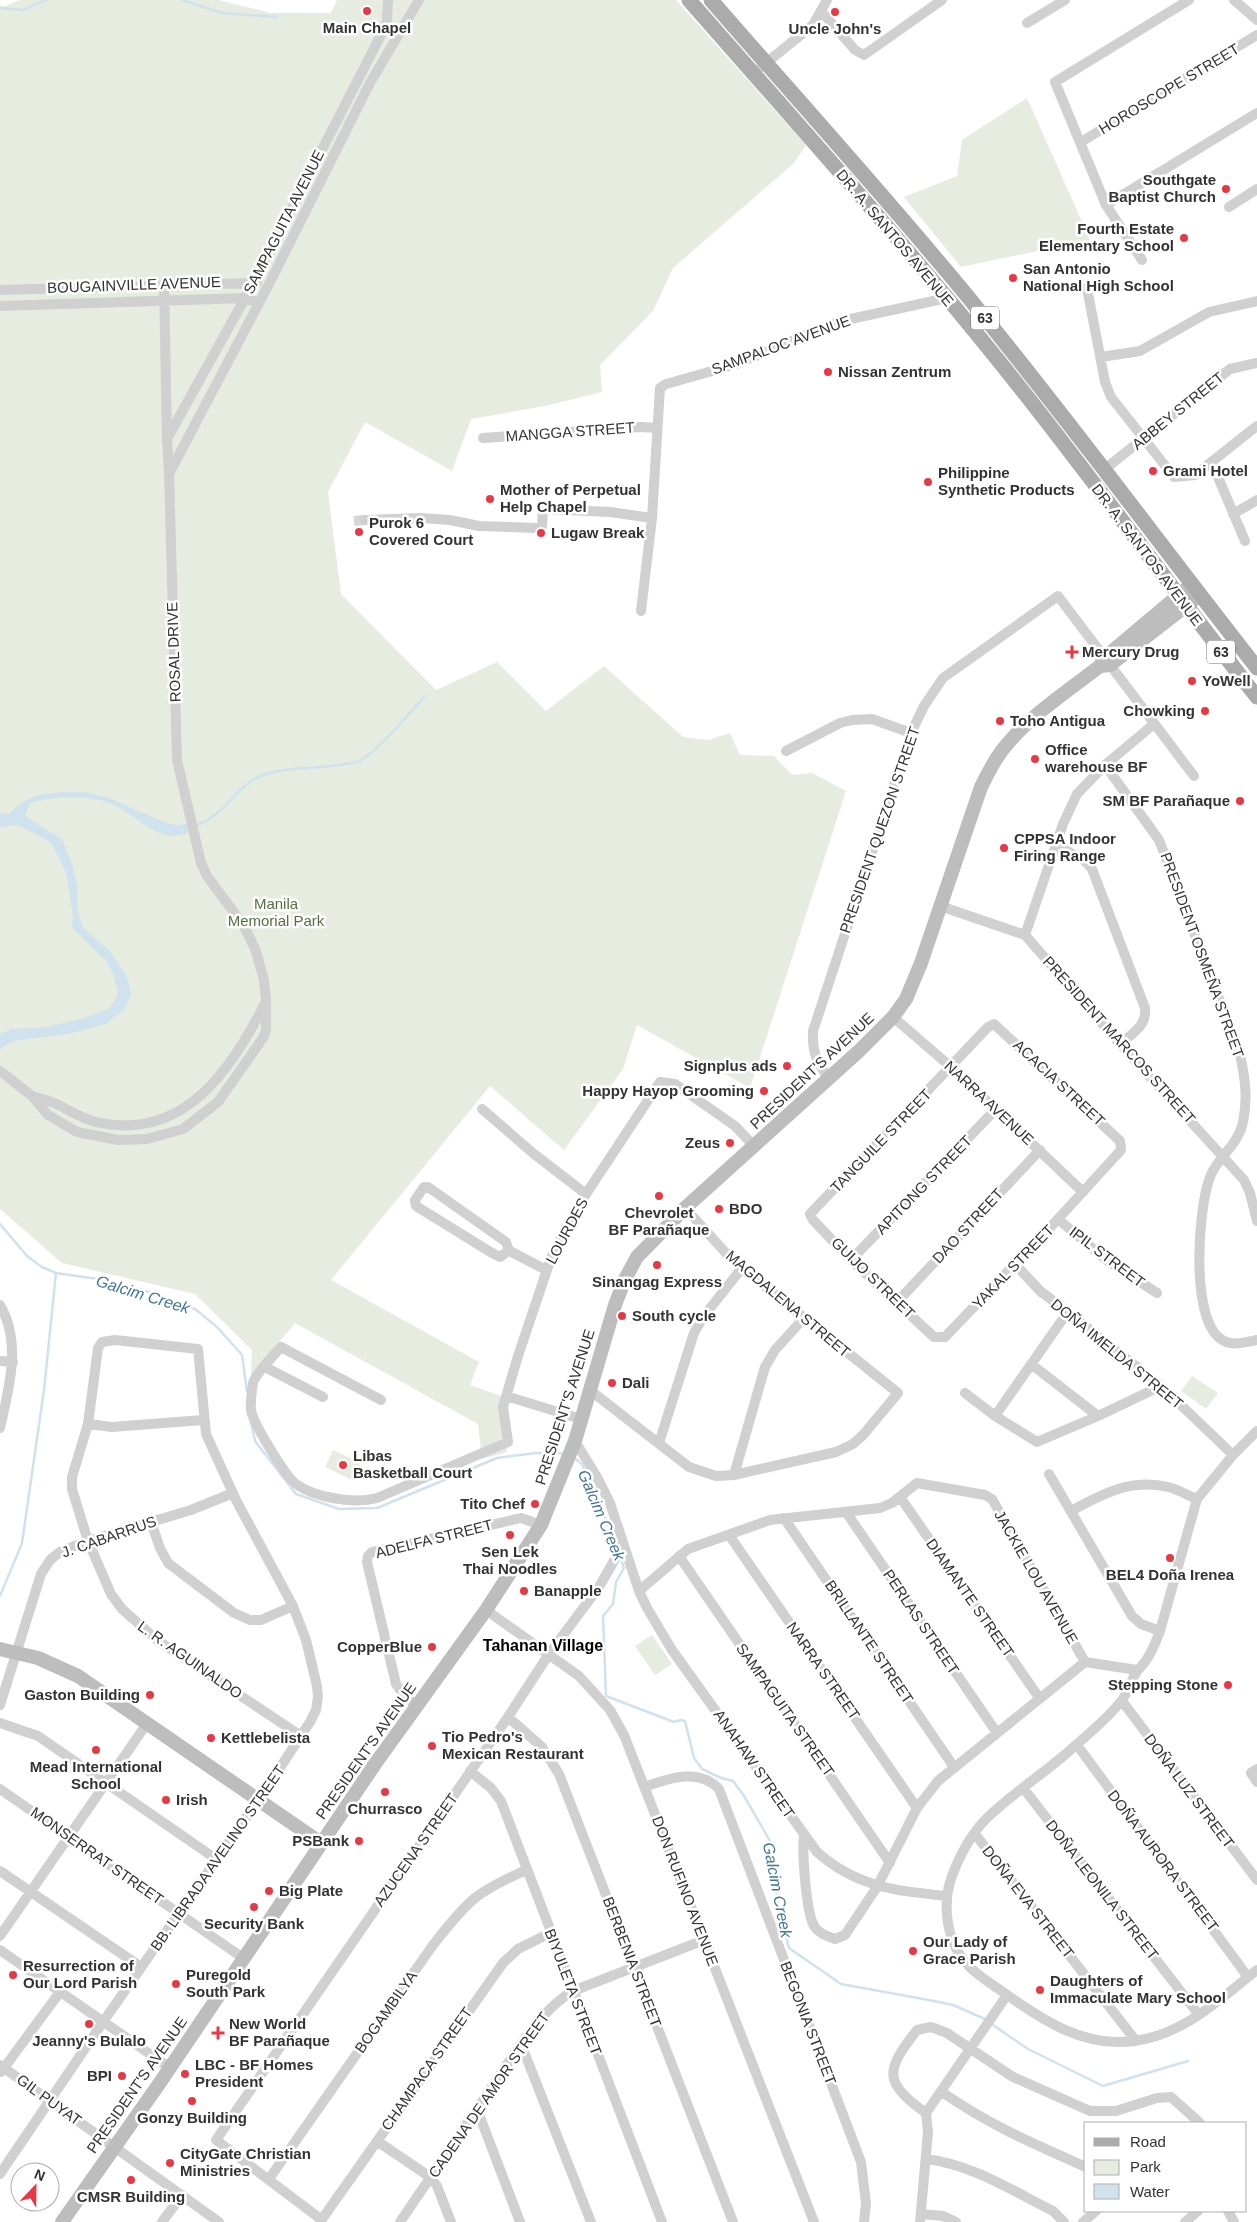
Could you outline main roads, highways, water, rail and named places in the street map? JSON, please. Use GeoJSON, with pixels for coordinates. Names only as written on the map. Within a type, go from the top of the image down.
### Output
{"type":"FeatureCollection","features":[{"type":"Feature","properties":{"kind":"main road","name":"DR. A. SANTOS AVENUE"},"geometry":{"type":"LineString","coordinates":[[689,0],[947,298],[1004,367],[1181,601],[1257,697]]}},
{"type":"Feature","properties":{"kind":"main road","name":"DR. A. SANTOS AVENUE"},"geometry":{"type":"LineString","coordinates":[[711,0],[964,292],[1256,666]]}},
{"type":"Feature","properties":{"kind":"water"},"geometry":{"type":"Polygon","coordinates":[[[83,792],[109,798],[166,823],[178,825],[205,822],[184,834],[171,836],[152,830],[118,807],[99,800],[70,797],[30,803],[25,816],[62,839],[77,883],[78,913],[83,928],[110,951],[127,977],[131,994],[124,1010],[105,1024],[73,1033],[14,1041],[0,1049],[0,1034],[12,1029],[48,1027],[84,1018],[110,1008],[118,995],[114,976],[107,962],[72,927],[73,916],[66,873],[51,843],[19,825],[0,827],[0,813],[8,815],[16,807],[33,797],[52,793],[83,792]]]}},
{"type":"Feature","properties":{"kind":"waterway","name":"Galcim Creek"},"geometry":{"type":"LineString","coordinates":[[0,8],[23,10],[46,0]]}},
{"type":"Feature","properties":{"kind":"waterway","name":"Galcim Creek"},"geometry":{"type":"LineString","coordinates":[[182,0],[222,13],[277,17]]}},
{"type":"Feature","properties":{"kind":"waterway"},"geometry":{"type":"LineString","coordinates":[[202,823],[210,819],[251,781],[269,773],[290,769],[334,766],[360,761],[385,741],[425,696]]}},
{"type":"Feature","properties":{"kind":"waterway","name":"Galcim Creek"},"geometry":{"type":"LineString","coordinates":[[0,1224],[27,1256],[42,1267],[56,1273],[98,1279],[143,1290],[195,1309],[217,1327],[242,1355],[247,1391]]}},
{"type":"Feature","properties":{"kind":"waterway","name":"Galcim Creek"},"geometry":{"type":"LineString","coordinates":[[0,1596],[22,1543],[44,1390],[56,1273]]}},
{"type":"Feature","properties":{"kind":"waterway","name":"Galcim Creek"},"geometry":{"type":"LineString","coordinates":[[251,1422],[255,1441],[296,1494],[339,1509],[377,1508],[497,1458],[536,1453],[559,1453],[565,1455]]}},
{"type":"Feature","properties":{"kind":"waterway","name":"Galcim Creek"},"geometry":{"type":"LineString","coordinates":[[573,1457],[582,1464],[614,1538],[624,1568],[616,1582],[613,1604],[603,1616],[606,1696],[674,1722],[685,1721],[694,1758],[702,1769],[721,1778],[733,1781],[744,1796],[770,1841],[778,1905],[789,1948],[841,1984],[953,2005],[985,2019]]}},
{"type":"Feature","properties":{"kind":"waterway","name":"Galcim Creek"},"geometry":{"type":"LineString","coordinates":[[993,2025],[1028,2049],[1103,2086],[1188,2061]]}},
{"type":"Feature","properties":{"kind":"tunnel"},"geometry":{"type":"LineString","coordinates":[[354,521],[365,520]]}},
{"type":"Feature","properties":{"kind":"place","name":"Main Chapel"},"geometry":{"type":"Point","coordinates":[367,11]}},
{"type":"Feature","properties":{"kind":"place","name":"Uncle John's"},"geometry":{"type":"Point","coordinates":[835,12]}},
{"type":"Feature","properties":{"kind":"place","name":"Southgate Baptist Church"},"geometry":{"type":"Point","coordinates":[1226,189]}},
{"type":"Feature","properties":{"kind":"place","name":"Fourth Estate Elementary School"},"geometry":{"type":"Point","coordinates":[1184,238]}},
{"type":"Feature","properties":{"kind":"place","name":"San Antonio National High School"},"geometry":{"type":"Point","coordinates":[1013,278]}},
{"type":"Feature","properties":{"kind":"place","name":"Nissan Zentrum"},"geometry":{"type":"Point","coordinates":[828,372]}},
{"type":"Feature","properties":{"kind":"place","name":"Grami Hotel"},"geometry":{"type":"Point","coordinates":[1153,471]}},
{"type":"Feature","properties":{"kind":"place","name":"Philippine Synthetic Products"},"geometry":{"type":"Point","coordinates":[928,482]}},
{"type":"Feature","properties":{"kind":"place","name":"Mother of Perpetual Help Chapel"},"geometry":{"type":"Point","coordinates":[490,499]}},
{"type":"Feature","properties":{"kind":"place","name":"Purok 6 Covered Court"},"geometry":{"type":"Point","coordinates":[359,532]}},
{"type":"Feature","properties":{"kind":"place","name":"Lugaw Break"},"geometry":{"type":"Point","coordinates":[541,533]}},
{"type":"Feature","properties":{"kind":"place","name":"Mercury Drug"},"geometry":{"type":"Point","coordinates":[1072,652]}},
{"type":"Feature","properties":{"kind":"place","name":"YoWell"},"geometry":{"type":"Point","coordinates":[1192,681]}},
{"type":"Feature","properties":{"kind":"place","name":"Chowking"},"geometry":{"type":"Point","coordinates":[1205,711]}},
{"type":"Feature","properties":{"kind":"place","name":"Toho Antigua"},"geometry":{"type":"Point","coordinates":[1000,721]}},
{"type":"Feature","properties":{"kind":"place","name":"Office warehouse BF"},"geometry":{"type":"Point","coordinates":[1035,759]}},
{"type":"Feature","properties":{"kind":"place","name":"SM BF Parañaque"},"geometry":{"type":"Point","coordinates":[1240,801]}},
{"type":"Feature","properties":{"kind":"place","name":"CPPSA Indoor Firing Range"},"geometry":{"type":"Point","coordinates":[1004,848]}},
{"type":"Feature","properties":{"kind":"place","name":"Signplus ads"},"geometry":{"type":"Point","coordinates":[787,1066]}},
{"type":"Feature","properties":{"kind":"place","name":"Happy Hayop Grooming"},"geometry":{"type":"Point","coordinates":[764,1091]}},
{"type":"Feature","properties":{"kind":"place","name":"Zeus"},"geometry":{"type":"Point","coordinates":[730,1143]}},
{"type":"Feature","properties":{"kind":"place","name":"Chevrolet BF Parañaque"},"geometry":{"type":"Point","coordinates":[659,1196]}},
{"type":"Feature","properties":{"kind":"place","name":"BDO"},"geometry":{"type":"Point","coordinates":[719,1209]}},
{"type":"Feature","properties":{"kind":"place","name":"Sinangag Express"},"geometry":{"type":"Point","coordinates":[657,1265]}},
{"type":"Feature","properties":{"kind":"place","name":"South cycle"},"geometry":{"type":"Point","coordinates":[622,1316]}},
{"type":"Feature","properties":{"kind":"place","name":"Dali"},"geometry":{"type":"Point","coordinates":[612,1383]}},
{"type":"Feature","properties":{"kind":"place","name":"Libas Basketball Court"},"geometry":{"type":"Point","coordinates":[343,1465]}},
{"type":"Feature","properties":{"kind":"place","name":"Tito Chef"},"geometry":{"type":"Point","coordinates":[535,1504]}},
{"type":"Feature","properties":{"kind":"place","name":"Sen Lek Thai Noodles"},"geometry":{"type":"Point","coordinates":[510,1535]}},
{"type":"Feature","properties":{"kind":"place","name":"BEL4 Doña Irenea"},"geometry":{"type":"Point","coordinates":[1170,1558]}},
{"type":"Feature","properties":{"kind":"place","name":"Banapple"},"geometry":{"type":"Point","coordinates":[524,1591]}},
{"type":"Feature","properties":{"kind":"place","name":"CopperBlue"},"geometry":{"type":"Point","coordinates":[432,1647]}},
{"type":"Feature","properties":{"kind":"place","name":"Stepping Stone"},"geometry":{"type":"Point","coordinates":[1228,1685]}},
{"type":"Feature","properties":{"kind":"place","name":"Gaston Building"},"geometry":{"type":"Point","coordinates":[150,1695]}},
{"type":"Feature","properties":{"kind":"place","name":"Kettlebelista"},"geometry":{"type":"Point","coordinates":[211,1738]}},
{"type":"Feature","properties":{"kind":"place","name":"Tio Pedro's Mexican Restaurant"},"geometry":{"type":"Point","coordinates":[432,1746]}},
{"type":"Feature","properties":{"kind":"place","name":"Mead International School"},"geometry":{"type":"Point","coordinates":[96,1750]}},
{"type":"Feature","properties":{"kind":"place","name":"Churrasco"},"geometry":{"type":"Point","coordinates":[385,1792]}},
{"type":"Feature","properties":{"kind":"place","name":"Irish"},"geometry":{"type":"Point","coordinates":[166,1800]}},
{"type":"Feature","properties":{"kind":"place","name":"PSBank"},"geometry":{"type":"Point","coordinates":[359,1841]}},
{"type":"Feature","properties":{"kind":"place","name":"Big Plate"},"geometry":{"type":"Point","coordinates":[269,1891]}},
{"type":"Feature","properties":{"kind":"place","name":"Security Bank"},"geometry":{"type":"Point","coordinates":[254,1907]}},
{"type":"Feature","properties":{"kind":"place","name":"Our Lady of Grace Parish"},"geometry":{"type":"Point","coordinates":[913,1951]}},
{"type":"Feature","properties":{"kind":"place","name":"Resurrection of Our Lord Parish"},"geometry":{"type":"Point","coordinates":[13,1975]}},
{"type":"Feature","properties":{"kind":"place","name":"Puregold South Park"},"geometry":{"type":"Point","coordinates":[176,1984]}},
{"type":"Feature","properties":{"kind":"place","name":"Daughters of Immaculate Mary School"},"geometry":{"type":"Point","coordinates":[1040,1990]}},
{"type":"Feature","properties":{"kind":"place","name":"Jeanny's Bulalo"},"geometry":{"type":"Point","coordinates":[89,2024]}},
{"type":"Feature","properties":{"kind":"place","name":"New World BF Parañaque"},"geometry":{"type":"Point","coordinates":[218,2033]}},
{"type":"Feature","properties":{"kind":"place","name":"LBC - BF Homes President"},"geometry":{"type":"Point","coordinates":[185,2074]}},
{"type":"Feature","properties":{"kind":"place","name":"BPI"},"geometry":{"type":"Point","coordinates":[122,2076]}},
{"type":"Feature","properties":{"kind":"place","name":"Gonzy Building"},"geometry":{"type":"Point","coordinates":[192,2101]}},
{"type":"Feature","properties":{"kind":"place","name":"CityGate Christian Ministries"},"geometry":{"type":"Point","coordinates":[170,2163]}},
{"type":"Feature","properties":{"kind":"place","name":"CMSR Building"},"geometry":{"type":"Point","coordinates":[131,2180]}},
{"type":"Feature","properties":{"kind":"district","name":"Tahanan Village"},"geometry":{"type":"Point","coordinates":[543,1645]}},
{"type":"Feature","properties":{"kind":"park label","name":"Manila Memorial Park"},"geometry":{"type":"Point","coordinates":[276,912]}}]}
